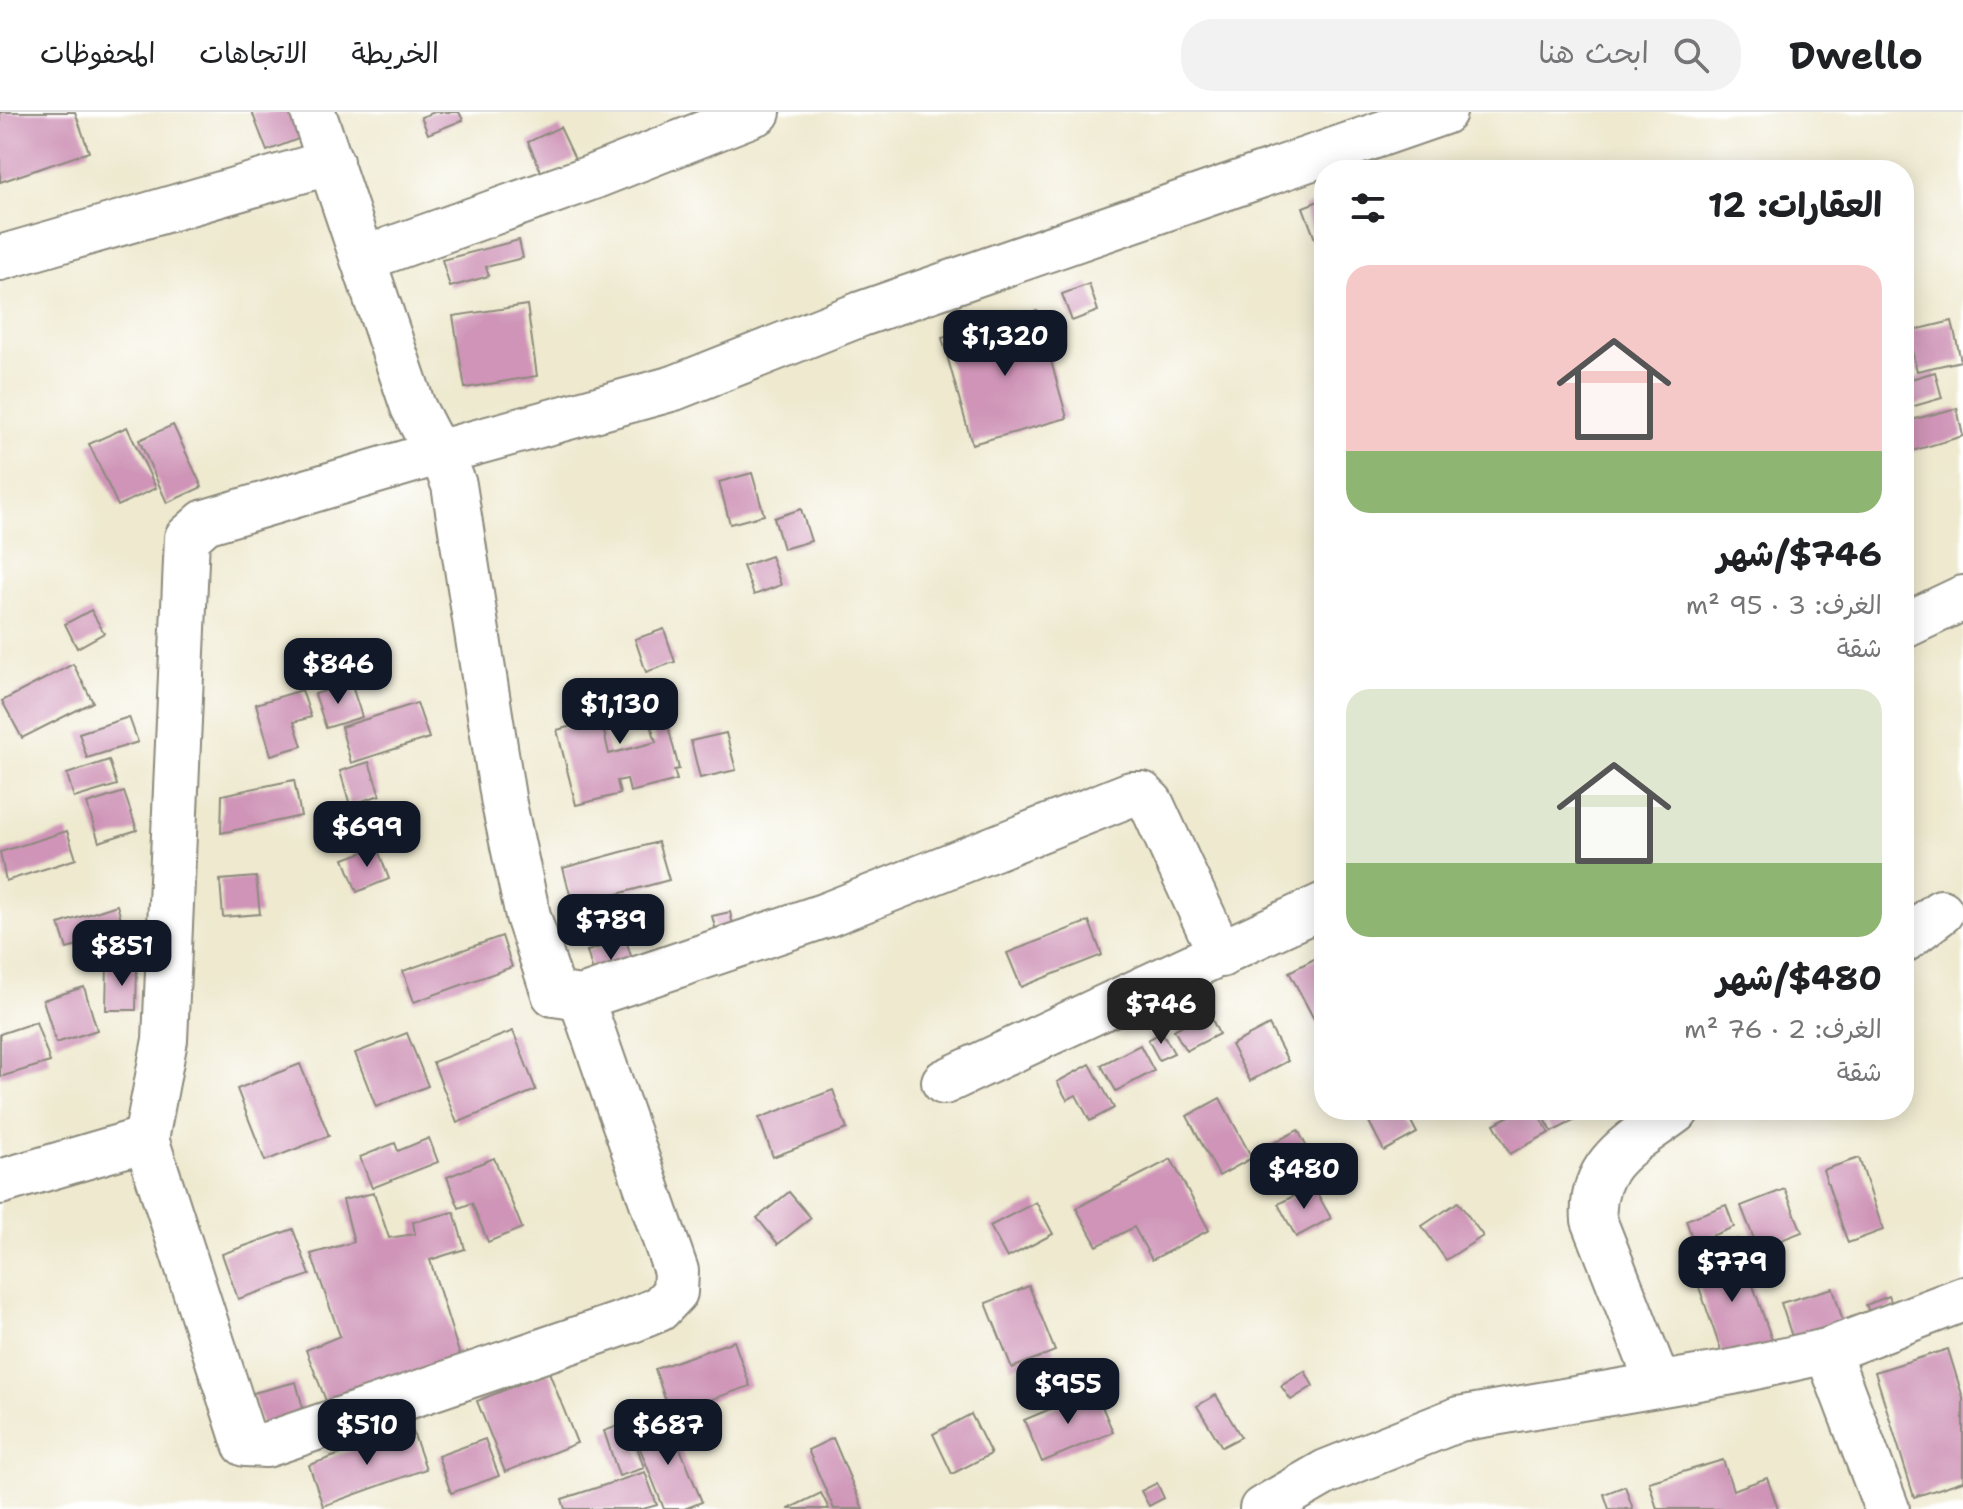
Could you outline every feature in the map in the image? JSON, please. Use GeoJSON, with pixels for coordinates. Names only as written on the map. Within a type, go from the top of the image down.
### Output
{"type":"FeatureCollection","features":[{"type":"Feature","properties":{"kind":"street"},"geometry":{"type":"LineString","coordinates":[[313,112],[413,407],[429,438],[441,452],[454,485],[504,804],[528,916],[551,989],[559,996],[581,998],[826,915],[1131,794],[1142,794],[1151,803],[1221,955]]}},
{"type":"Feature","properties":{"kind":"street"},"geometry":{"type":"LineString","coordinates":[[363,259],[593,177],[758,112]]}},
{"type":"Feature","properties":{"kind":"street"},"geometry":{"type":"LineString","coordinates":[[581,998],[676,1271],[675,1292],[659,1309],[630,1321],[266,1445],[252,1447],[242,1438],[146,1139],[165,1040],[187,538],[191,530],[205,522],[441,452],[674,388],[861,314],[1444,112]]}},
{"type":"Feature","properties":{"kind":"street"},"geometry":{"type":"LineString","coordinates":[[0,258],[331,162]]}},
{"type":"Feature","properties":{"kind":"street"},"geometry":{"type":"LineString","coordinates":[[1914,621],[1963,598]]}},
{"type":"Feature","properties":{"kind":"street"},"geometry":{"type":"LineString","coordinates":[[944,1082],[1314,910]]}},
{"type":"Feature","properties":{"kind":"street"},"geometry":{"type":"LineString","coordinates":[[1914,932],[1941,912]]}},
{"type":"Feature","properties":{"kind":"street"},"geometry":{"type":"LineString","coordinates":[[1658,1383],[1594,1220],[1592,1201],[1596,1182],[1615,1157],[1664,1120]]}},
{"type":"Feature","properties":{"kind":"street"},"geometry":{"type":"LineString","coordinates":[[0,1182],[146,1139]]}},
{"type":"Feature","properties":{"kind":"street"},"geometry":{"type":"LineString","coordinates":[[1262,1509],[1326,1472],[1459,1419],[1732,1372],[1827,1351],[1963,1299]]}},
{"type":"Feature","properties":{"kind":"street"},"geometry":{"type":"LineString","coordinates":[[1827,1351],[1887,1509]]}},
{"type":"Feature","properties":{"kind":"building"},"geometry":{"type":"Polygon","coordinates":[[[0,112],[75,112],[89,152],[0,182],[0,112]]]}},
{"type":"Feature","properties":{"kind":"building"},"geometry":{"type":"Polygon","coordinates":[[[252,112],[297,112],[306,136],[267,151],[252,112]]]}},
{"type":"Feature","properties":{"kind":"building"},"geometry":{"type":"Polygon","coordinates":[[[435,112],[459,112],[463,120],[428,134],[421,117],[435,112]]]}},
{"type":"Feature","properties":{"kind":"building"},"geometry":{"type":"Polygon","coordinates":[[[560,127],[575,159],[542,174],[528,142],[560,127]]]}},
{"type":"Feature","properties":{"kind":"building"},"geometry":{"type":"Polygon","coordinates":[[[1314,203],[1314,236],[1303,207],[1314,203]]]}},
{"type":"Feature","properties":{"kind":"building"},"geometry":{"type":"Polygon","coordinates":[[[519,240],[523,258],[486,267],[489,276],[450,287],[442,260],[519,240]]]}},
{"type":"Feature","properties":{"kind":"building"},"geometry":{"type":"Polygon","coordinates":[[[1089,284],[1098,311],[1072,321],[1062,294],[1089,284]]]}},
{"type":"Feature","properties":{"kind":"building"},"geometry":{"type":"Polygon","coordinates":[[[527,305],[537,376],[465,388],[453,316],[527,305]]]}},
{"type":"Feature","properties":{"kind":"building"},"geometry":{"type":"Polygon","coordinates":[[[1037,311],[1067,418],[972,444],[942,338],[1037,311]]]}},
{"type":"Feature","properties":{"kind":"building"},"geometry":{"type":"Polygon","coordinates":[[[1952,321],[1961,361],[1917,371],[1914,330],[1952,321]]]}},
{"type":"Feature","properties":{"kind":"building"},"geometry":{"type":"Polygon","coordinates":[[[1935,372],[1942,398],[1914,406],[1914,378],[1935,372]]]}},
{"type":"Feature","properties":{"kind":"building"},"geometry":{"type":"Polygon","coordinates":[[[1957,408],[1963,436],[1914,450],[1914,419],[1957,408]]]}},
{"type":"Feature","properties":{"kind":"building"},"geometry":{"type":"Polygon","coordinates":[[[173,425],[202,487],[167,503],[139,440],[173,425]]]}},
{"type":"Feature","properties":{"kind":"building"},"geometry":{"type":"Polygon","coordinates":[[[127,427],[156,488],[118,506],[89,444],[127,427]]]}},
{"type":"Feature","properties":{"kind":"building"},"geometry":{"type":"Polygon","coordinates":[[[752,473],[764,515],[730,524],[719,482],[752,473]]]}},
{"type":"Feature","properties":{"kind":"building"},"geometry":{"type":"Polygon","coordinates":[[[801,509],[811,541],[783,549],[774,518],[801,509]]]}},
{"type":"Feature","properties":{"kind":"building"},"geometry":{"type":"Polygon","coordinates":[[[771,556],[781,585],[754,595],[743,566],[771,556]]]}},
{"type":"Feature","properties":{"kind":"building"},"geometry":{"type":"Polygon","coordinates":[[[91,610],[104,633],[77,648],[65,624],[91,610]]]}},
{"type":"Feature","properties":{"kind":"building"},"geometry":{"type":"Polygon","coordinates":[[[664,629],[675,662],[646,672],[635,639],[664,629]]]}},
{"type":"Feature","properties":{"kind":"building"},"geometry":{"type":"Polygon","coordinates":[[[73,664],[93,702],[22,738],[2,701],[73,664]]]}},
{"type":"Feature","properties":{"kind":"building"},"geometry":{"type":"Polygon","coordinates":[[[351,683],[362,717],[326,728],[315,694],[351,683]]]}},
{"type":"Feature","properties":{"kind":"building"},"geometry":{"type":"Polygon","coordinates":[[[657,683],[679,769],[674,770],[677,780],[630,792],[627,779],[617,781],[620,794],[576,805],[557,730],[595,720],[589,700],[657,683]],[[647,711],[602,723],[609,754],[656,742],[647,711]]]}},
{"type":"Feature","properties":{"kind":"building"},"geometry":{"type":"Polygon","coordinates":[[[302,690],[311,717],[294,722],[302,746],[271,755],[256,704],[302,690]]]}},
{"type":"Feature","properties":{"kind":"building"},"geometry":{"type":"Polygon","coordinates":[[[417,703],[429,738],[351,763],[341,727],[417,703]]]}},
{"type":"Feature","properties":{"kind":"building"},"geometry":{"type":"Polygon","coordinates":[[[129,717],[138,742],[87,758],[79,733],[129,717]]]}},
{"type":"Feature","properties":{"kind":"building"},"geometry":{"type":"Polygon","coordinates":[[[726,733],[736,770],[700,778],[691,741],[726,733]]]}},
{"type":"Feature","properties":{"kind":"building"},"geometry":{"type":"Polygon","coordinates":[[[109,760],[117,785],[74,798],[67,774],[109,760]]]}},
{"type":"Feature","properties":{"kind":"building"},"geometry":{"type":"Polygon","coordinates":[[[369,762],[380,795],[350,805],[340,771],[369,762]]]}},
{"type":"Feature","properties":{"kind":"building"},"geometry":{"type":"Polygon","coordinates":[[[294,780],[301,816],[221,833],[222,795],[294,780]]]}},
{"type":"Feature","properties":{"kind":"building"},"geometry":{"type":"Polygon","coordinates":[[[124,792],[137,830],[99,842],[87,804],[124,792]]]}},
{"type":"Feature","properties":{"kind":"building"},"geometry":{"type":"Polygon","coordinates":[[[67,831],[76,859],[6,881],[0,852],[67,831]]]}},
{"type":"Feature","properties":{"kind":"building"},"geometry":{"type":"Polygon","coordinates":[[[658,842],[669,880],[573,906],[563,868],[658,842]]]}},
{"type":"Feature","properties":{"kind":"building"},"geometry":{"type":"Polygon","coordinates":[[[377,847],[389,879],[357,892],[344,859],[377,847]]]}},
{"type":"Feature","properties":{"kind":"building"},"geometry":{"type":"Polygon","coordinates":[[[256,877],[260,914],[223,917],[220,880],[256,877]]]}},
{"type":"Feature","properties":{"kind":"building"},"geometry":{"type":"Polygon","coordinates":[[[117,905],[125,932],[67,949],[59,924],[117,905]]]}},
{"type":"Feature","properties":{"kind":"building"},"geometry":{"type":"Polygon","coordinates":[[[730,912],[736,938],[719,942],[712,916],[730,912]]]}},
{"type":"Feature","properties":{"kind":"building"},"geometry":{"type":"Polygon","coordinates":[[[1089,921],[1102,955],[1021,987],[1007,953],[1089,921]]]}},
{"type":"Feature","properties":{"kind":"building"},"geometry":{"type":"Polygon","coordinates":[[[502,936],[512,967],[414,1002],[403,971],[502,936]]]}},
{"type":"Feature","properties":{"kind":"building"},"geometry":{"type":"Polygon","coordinates":[[[626,940],[636,972],[596,983],[587,951],[626,940]]]}},
{"type":"Feature","properties":{"kind":"building"},"geometry":{"type":"Polygon","coordinates":[[[1314,959],[1314,1019],[1289,972],[1314,959]]]}},
{"type":"Feature","properties":{"kind":"building"},"geometry":{"type":"Polygon","coordinates":[[[107,965],[137,965],[136,1010],[106,1010],[107,965]]]}},
{"type":"Feature","properties":{"kind":"building"},"geometry":{"type":"Polygon","coordinates":[[[84,987],[97,1030],[56,1043],[43,1000],[84,987]]]}},
{"type":"Feature","properties":{"kind":"building"},"geometry":{"type":"Polygon","coordinates":[[[1208,1011],[1219,1034],[1186,1051],[1174,1030],[1208,1011]]]}},
{"type":"Feature","properties":{"kind":"building"},"geometry":{"type":"Polygon","coordinates":[[[36,1022],[50,1062],[0,1077],[0,1034],[36,1022]]]}},
{"type":"Feature","properties":{"kind":"building"},"geometry":{"type":"Polygon","coordinates":[[[1269,1025],[1288,1061],[1250,1081],[1231,1045],[1269,1025]]]}},
{"type":"Feature","properties":{"kind":"building"},"geometry":{"type":"Polygon","coordinates":[[[513,1031],[536,1090],[457,1123],[433,1062],[513,1031]]]}},
{"type":"Feature","properties":{"kind":"building"},"geometry":{"type":"Polygon","coordinates":[[[1162,1032],[1174,1053],[1159,1060],[1148,1040],[1162,1032]]]}},
{"type":"Feature","properties":{"kind":"building"},"geometry":{"type":"Polygon","coordinates":[[[407,1033],[428,1086],[376,1107],[355,1053],[407,1033]]]}},
{"type":"Feature","properties":{"kind":"building"},"geometry":{"type":"Polygon","coordinates":[[[1140,1045],[1154,1071],[1116,1091],[1101,1065],[1140,1045]]]}},
{"type":"Feature","properties":{"kind":"building"},"geometry":{"type":"Polygon","coordinates":[[[300,1064],[329,1136],[265,1161],[237,1089],[300,1064]]]}},
{"type":"Feature","properties":{"kind":"building"},"geometry":{"type":"Polygon","coordinates":[[[1090,1064],[1114,1108],[1090,1121],[1076,1095],[1067,1100],[1057,1082],[1090,1064]]]}},
{"type":"Feature","properties":{"kind":"building"},"geometry":{"type":"Polygon","coordinates":[[[833,1090],[847,1129],[773,1157],[759,1118],[833,1090]]]}},
{"type":"Feature","properties":{"kind":"building"},"geometry":{"type":"Polygon","coordinates":[[[1220,1098],[1252,1158],[1219,1176],[1187,1116],[1220,1098]]]}},
{"type":"Feature","properties":{"kind":"building"},"geometry":{"type":"Polygon","coordinates":[[[1368,1120],[1410,1120],[1417,1133],[1384,1151],[1368,1120]]]}},
{"type":"Feature","properties":{"kind":"building"},"geometry":{"type":"Polygon","coordinates":[[[1501,1120],[1542,1120],[1549,1133],[1510,1154],[1494,1124],[1501,1120]]]}},
{"type":"Feature","properties":{"kind":"building"},"geometry":{"type":"Polygon","coordinates":[[[1545,1120],[1575,1120],[1552,1132],[1545,1120]]]}},
{"type":"Feature","properties":{"kind":"building"},"geometry":{"type":"Polygon","coordinates":[[[1298,1130],[1314,1161],[1280,1178],[1264,1148],[1298,1130]]]}},
{"type":"Feature","properties":{"kind":"building"},"geometry":{"type":"Polygon","coordinates":[[[429,1138],[438,1162],[372,1188],[360,1157],[395,1143],[398,1151],[429,1138]]]}},
{"type":"Feature","properties":{"kind":"building"},"geometry":{"type":"Polygon","coordinates":[[[494,1158],[522,1228],[488,1242],[472,1203],[459,1208],[447,1177],[494,1158]]]}},
{"type":"Feature","properties":{"kind":"building"},"geometry":{"type":"Polygon","coordinates":[[[1859,1158],[1883,1230],[1848,1243],[1823,1170],[1859,1158]]]}},
{"type":"Feature","properties":{"kind":"building"},"geometry":{"type":"Polygon","coordinates":[[[1171,1159],[1209,1230],[1152,1260],[1134,1227],[1097,1246],[1076,1208],[1171,1159]]]}},
{"type":"Feature","properties":{"kind":"building"},"geometry":{"type":"Polygon","coordinates":[[[1313,1186],[1331,1218],[1296,1237],[1278,1204],[1313,1186]]]}},
{"type":"Feature","properties":{"kind":"building"},"geometry":{"type":"Polygon","coordinates":[[[1785,1189],[1802,1232],[1758,1249],[1741,1206],[1785,1189]]]}},
{"type":"Feature","properties":{"kind":"building"},"geometry":{"type":"Polygon","coordinates":[[[789,1192],[811,1218],[778,1244],[757,1218],[789,1192]]]}},
{"type":"Feature","properties":{"kind":"building"},"geometry":{"type":"Polygon","coordinates":[[[374,1193],[389,1238],[415,1234],[413,1222],[454,1212],[465,1249],[430,1260],[464,1369],[332,1416],[306,1350],[340,1336],[311,1254],[354,1242],[343,1200],[374,1193]]]}},
{"type":"Feature","properties":{"kind":"building"},"geometry":{"type":"Polygon","coordinates":[[[1036,1202],[1053,1234],[1007,1258],[990,1226],[1036,1202]]]}},
{"type":"Feature","properties":{"kind":"building"},"geometry":{"type":"Polygon","coordinates":[[[1458,1202],[1483,1236],[1446,1260],[1422,1226],[1458,1202]]]}},
{"type":"Feature","properties":{"kind":"building"},"geometry":{"type":"Polygon","coordinates":[[[1726,1205],[1734,1227],[1694,1243],[1686,1220],[1726,1205]]]}},
{"type":"Feature","properties":{"kind":"building"},"geometry":{"type":"Polygon","coordinates":[[[293,1229],[310,1275],[238,1299],[222,1254],[293,1229]]]}},
{"type":"Feature","properties":{"kind":"building"},"geometry":{"type":"Polygon","coordinates":[[[1737,1239],[1776,1352],[1727,1368],[1688,1255],[1737,1239]]]}},
{"type":"Feature","properties":{"kind":"building"},"geometry":{"type":"Polygon","coordinates":[[[1029,1286],[1055,1351],[1012,1368],[986,1303],[1029,1286]]]}},
{"type":"Feature","properties":{"kind":"building"},"geometry":{"type":"Polygon","coordinates":[[[1833,1288],[1844,1325],[1793,1340],[1781,1303],[1833,1288]]]}},
{"type":"Feature","properties":{"kind":"building"},"geometry":{"type":"Polygon","coordinates":[[[1889,1296],[1893,1307],[1871,1316],[1866,1305],[1889,1296]]]}},
{"type":"Feature","properties":{"kind":"building"},"geometry":{"type":"Polygon","coordinates":[[[734,1341],[750,1386],[670,1414],[655,1369],[734,1341]]]}},
{"type":"Feature","properties":{"kind":"building"},"geometry":{"type":"Polygon","coordinates":[[[1948,1349],[1963,1398],[1963,1481],[1914,1497],[1875,1372],[1948,1349]]]}},
{"type":"Feature","properties":{"kind":"building"},"geometry":{"type":"Polygon","coordinates":[[[1305,1371],[1313,1386],[1291,1400],[1281,1386],[1305,1371]]]}},
{"type":"Feature","properties":{"kind":"building"},"geometry":{"type":"Polygon","coordinates":[[[549,1372],[577,1443],[505,1472],[477,1401],[549,1372]]]}},
{"type":"Feature","properties":{"kind":"building"},"geometry":{"type":"Polygon","coordinates":[[[296,1382],[308,1427],[264,1437],[253,1393],[296,1382]]]}},
{"type":"Feature","properties":{"kind":"building"},"geometry":{"type":"Polygon","coordinates":[[[1095,1390],[1113,1432],[1042,1462],[1024,1420],[1095,1390]]]}},
{"type":"Feature","properties":{"kind":"building"},"geometry":{"type":"Polygon","coordinates":[[[1216,1395],[1241,1437],[1222,1447],[1197,1406],[1216,1395]]]}},
{"type":"Feature","properties":{"kind":"building"},"geometry":{"type":"Polygon","coordinates":[[[971,1414],[991,1454],[952,1474],[933,1434],[971,1414]]]}},
{"type":"Feature","properties":{"kind":"building"},"geometry":{"type":"Polygon","coordinates":[[[668,1419],[702,1502],[684,1509],[664,1509],[634,1433],[668,1419]]]}},
{"type":"Feature","properties":{"kind":"building"},"geometry":{"type":"Polygon","coordinates":[[[629,1422],[644,1468],[619,1476],[604,1431],[629,1422]]]}},
{"type":"Feature","properties":{"kind":"building"},"geometry":{"type":"Polygon","coordinates":[[[412,1429],[426,1469],[323,1506],[309,1465],[412,1429]]]}},
{"type":"Feature","properties":{"kind":"building"},"geometry":{"type":"Polygon","coordinates":[[[833,1438],[863,1509],[834,1509],[808,1450],[833,1438]]]}},
{"type":"Feature","properties":{"kind":"building"},"geometry":{"type":"Polygon","coordinates":[[[485,1439],[499,1476],[451,1493],[438,1456],[485,1439]]]}},
{"type":"Feature","properties":{"kind":"building"},"geometry":{"type":"Polygon","coordinates":[[[1723,1460],[1733,1490],[1767,1478],[1778,1509],[1657,1509],[1649,1482],[1723,1460]]]}},
{"type":"Feature","properties":{"kind":"building"},"geometry":{"type":"Polygon","coordinates":[[[645,1472],[657,1505],[643,1509],[565,1509],[562,1499],[645,1472]]]}},
{"type":"Feature","properties":{"kind":"building"},"geometry":{"type":"Polygon","coordinates":[[[1157,1483],[1164,1498],[1149,1506],[1141,1491],[1157,1483]]]}},
{"type":"Feature","properties":{"kind":"building"},"geometry":{"type":"Polygon","coordinates":[[[1625,1486],[1633,1509],[1609,1509],[1604,1494],[1625,1486]]]}},
{"type":"Feature","properties":{"kind":"building"},"geometry":{"type":"Polygon","coordinates":[[[821,1493],[829,1509],[788,1509],[821,1493]]]}}]}
